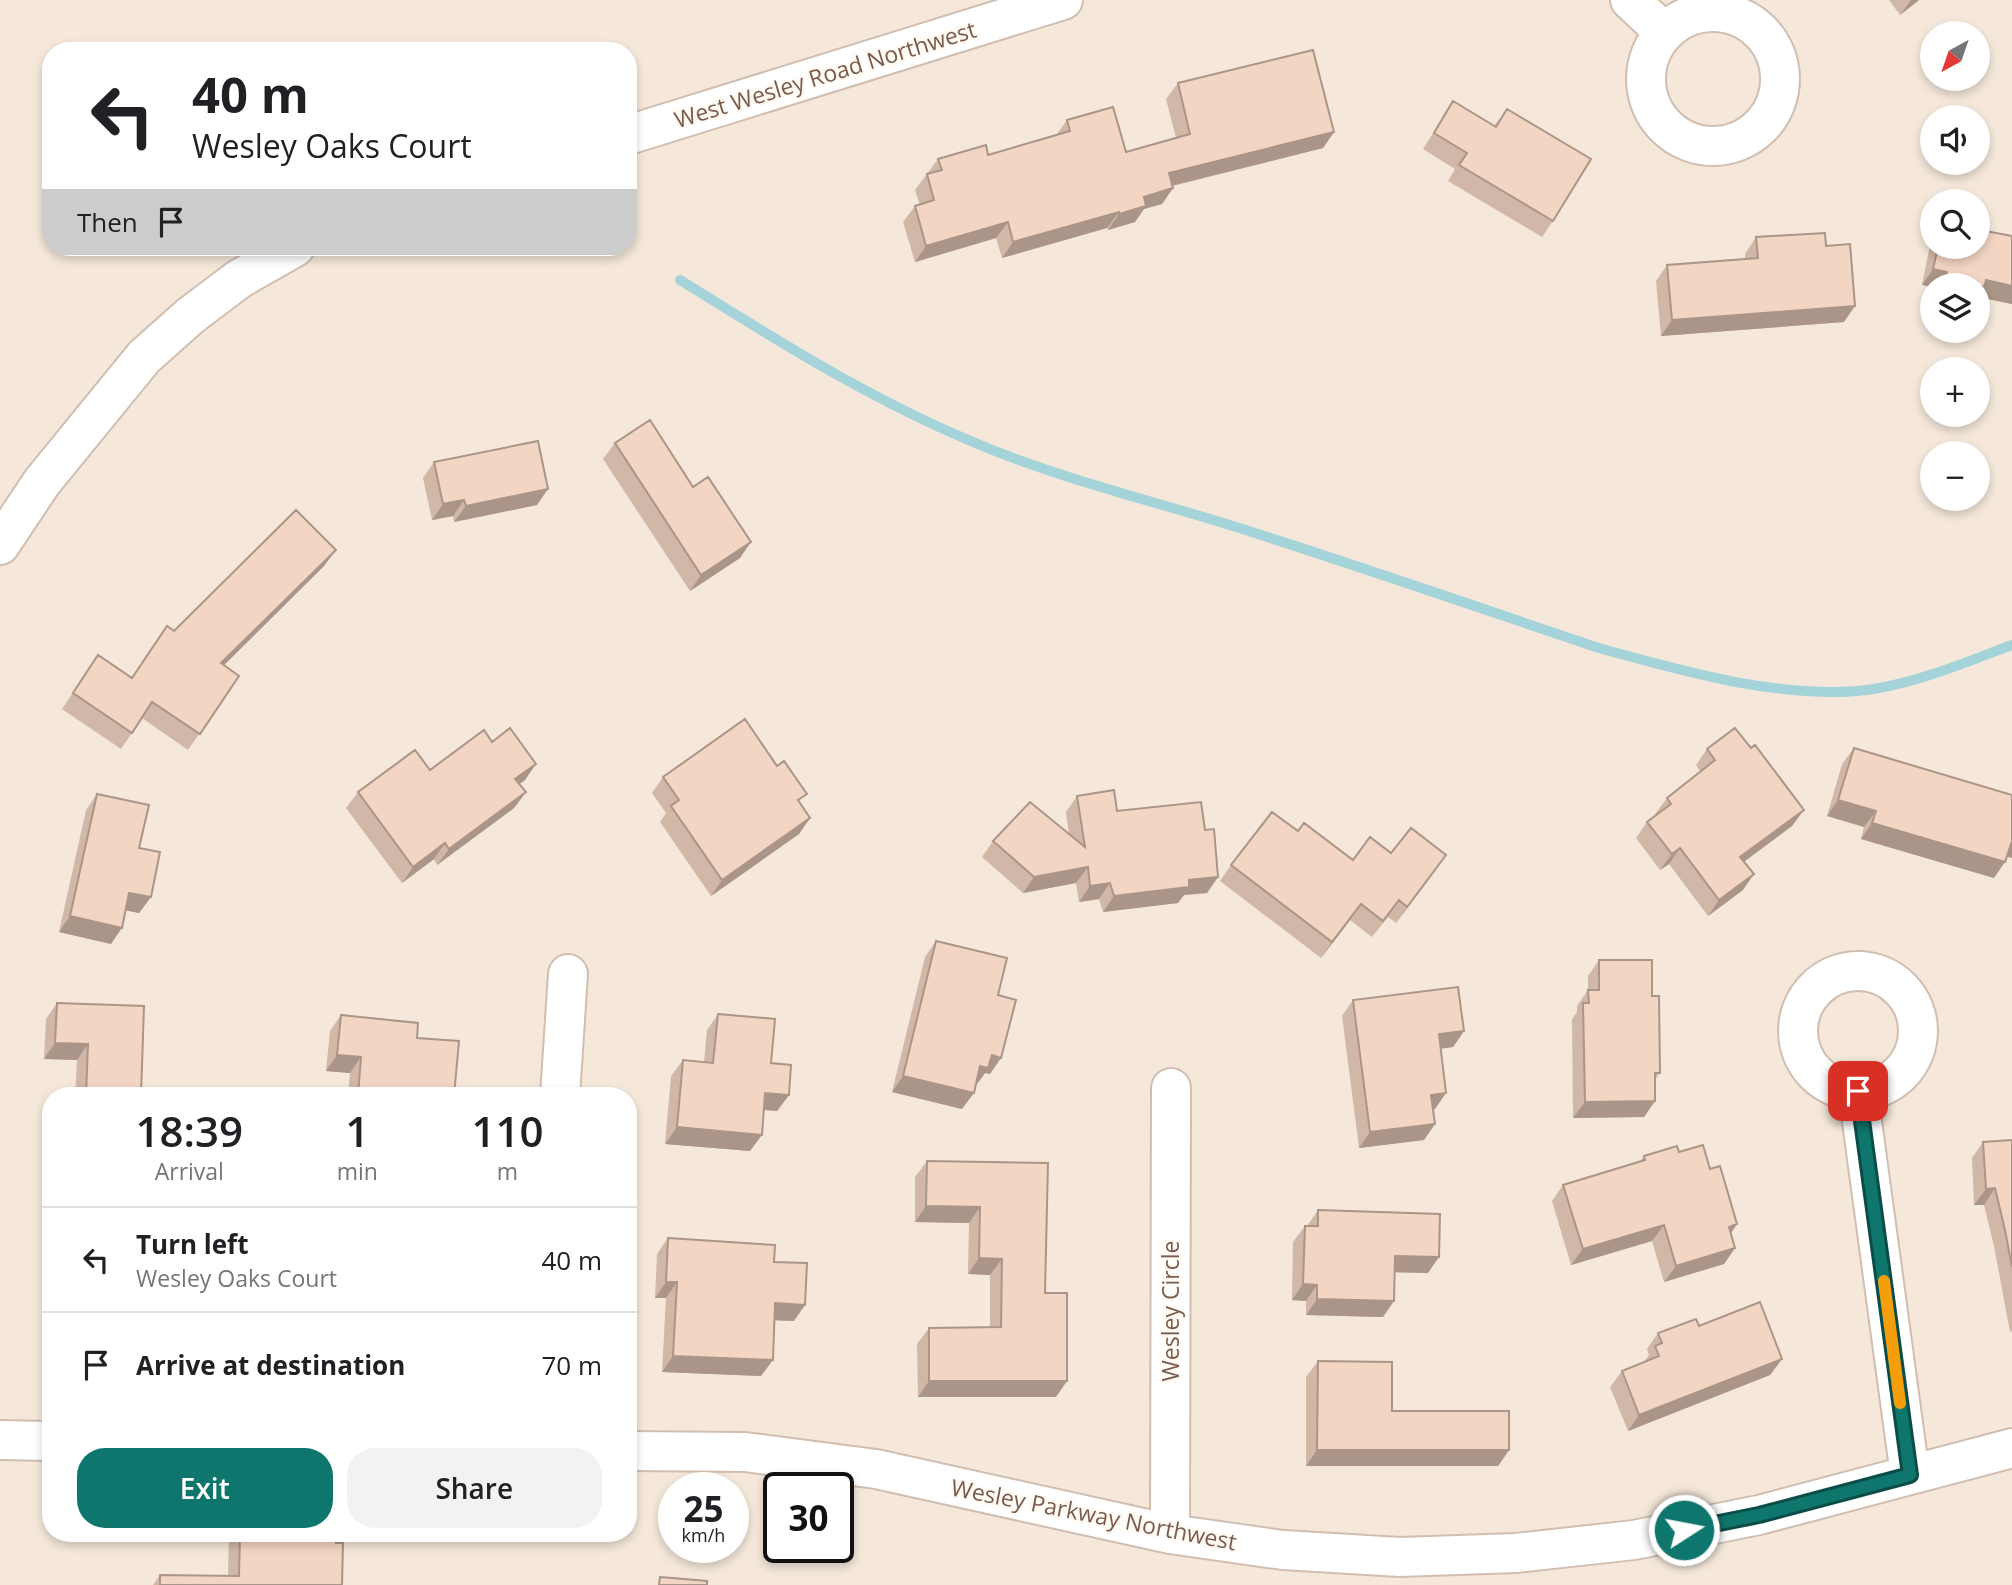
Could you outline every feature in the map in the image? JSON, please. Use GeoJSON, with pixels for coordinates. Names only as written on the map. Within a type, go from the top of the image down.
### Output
{"type":"FeatureCollection","features":[{"type":"Feature","properties":{"kind":"street","name":"West Wesley Road Northwest"},"geometry":{"type":"LineString","coordinates":[[637,132],[1062,0]]}},
{"type":"Feature","properties":{"kind":"street"},"geometry":{"type":"LineString","coordinates":[[1630,0],[1664,32]]}},
{"type":"Feature","properties":{"kind":"street"},"geometry":{"type":"LineString","coordinates":[[0,545],[43,482],[144,357],[190,316],[239,279],[279,256]]}},
{"type":"Feature","properties":{"kind":"street"},"geometry":{"type":"LineString","coordinates":[[561,1087],[568,974]]}},
{"type":"Feature","properties":{"kind":"street","name":"Wesley Circle"},"geometry":{"type":"LineString","coordinates":[[1170,1534],[1171,1088]]}},
{"type":"Feature","properties":{"kind":"street"},"geometry":{"type":"LineString","coordinates":[[1858,1091],[1910,1475]]}},
{"type":"Feature","properties":{"kind":"street"},"geometry":{"type":"LineString","coordinates":[[0,1440],[42,1441]]}},
{"type":"Feature","properties":{"kind":"street","name":"Wesley Parkway Northwest"},"geometry":{"type":"LineString","coordinates":[[637,1451],[745,1452],[876,1469],[1170,1534],[1283,1550],[1387,1556],[1516,1553],[1634,1540],[1759,1515],[2012,1448]]}},
{"type":"Feature","properties":{"kind":"shaded area"},"geometry":{"type":"Polygon","coordinates":[[[0,0],[2012,0],[2012,1585],[0,1585],[0,0]]]}},
{"type":"Feature","properties":{"kind":"building"},"geometry":{"type":"Polygon","coordinates":[[[1313,50],[1334,132],[1169,173],[1173,188],[1144,197],[1146,206],[1119,214],[1013,242],[1008,222],[926,246],[915,206],[934,200],[927,174],[942,170],[938,159],[986,145],[988,155],[1070,131],[1067,120],[1113,107],[1126,152],[1190,134],[1178,83],[1313,50]]]}},
{"type":"Feature","properties":{"kind":"building"},"geometry":{"type":"Polygon","coordinates":[[[1453,101],[1496,127],[1507,109],[1591,159],[1553,221],[1459,165],[1467,153],[1434,133],[1453,101]]]}},
{"type":"Feature","properties":{"kind":"building"},"geometry":{"type":"Polygon","coordinates":[[[1990,232],[2012,236],[2012,286],[1990,281],[1990,273],[1947,273],[1933,269],[1935,259],[1990,259],[1990,232]]]}},
{"type":"Feature","properties":{"kind":"building"},"geometry":{"type":"Polygon","coordinates":[[[1825,233],[1826,246],[1850,244],[1855,306],[1672,320],[1667,265],[1758,258],[1756,237],[1825,233]]]}},
{"type":"Feature","properties":{"kind":"building"},"geometry":{"type":"Polygon","coordinates":[[[650,420],[693,487],[708,477],[751,542],[701,575],[615,443],[650,420]]]}},
{"type":"Feature","properties":{"kind":"building"},"geometry":{"type":"Polygon","coordinates":[[[538,441],[548,489],[466,506],[464,500],[443,504],[434,462],[538,441]]]}},
{"type":"Feature","properties":{"kind":"building"},"geometry":{"type":"Polygon","coordinates":[[[296,510],[336,550],[221,663],[239,676],[200,734],[152,702],[132,733],[73,693],[98,655],[132,678],[167,626],[174,631],[296,510]]]}},
{"type":"Feature","properties":{"kind":"building"},"geometry":{"type":"Polygon","coordinates":[[[745,719],[777,766],[784,761],[807,794],[798,800],[810,818],[722,880],[671,806],[679,800],[663,777],[745,719]]]}},
{"type":"Feature","properties":{"kind":"building"},"geometry":{"type":"Polygon","coordinates":[[[510,728],[536,764],[515,779],[526,792],[449,849],[445,843],[413,867],[358,792],[415,750],[430,770],[484,730],[492,742],[510,728]]]}},
{"type":"Feature","properties":{"kind":"building"},"geometry":{"type":"Polygon","coordinates":[[[1735,728],[1751,748],[1755,745],[1804,810],[1740,857],[1754,874],[1719,900],[1680,848],[1672,854],[1647,822],[1671,804],[1667,798],[1715,760],[1707,749],[1735,728]]]}},
{"type":"Feature","properties":{"kind":"building"},"geometry":{"type":"Polygon","coordinates":[[[1854,748],[2012,795],[2012,841],[2005,862],[1872,823],[1876,811],[1838,800],[1854,748]]]}},
{"type":"Feature","properties":{"kind":"building"},"geometry":{"type":"Polygon","coordinates":[[[1114,790],[1117,811],[1201,802],[1205,830],[1214,829],[1218,877],[1189,880],[1189,887],[1114,896],[1110,883],[1090,886],[1088,867],[1034,877],[993,841],[1030,802],[1085,847],[1077,796],[1114,790]]]}},
{"type":"Feature","properties":{"kind":"building"},"geometry":{"type":"Polygon","coordinates":[[[97,794],[149,805],[139,848],[160,852],[151,897],[129,893],[122,928],[70,916],[97,794]]]}},
{"type":"Feature","properties":{"kind":"building"},"geometry":{"type":"Polygon","coordinates":[[[1272,812],[1298,831],[1304,823],[1353,860],[1370,837],[1391,853],[1411,828],[1446,855],[1407,907],[1399,900],[1383,921],[1361,904],[1332,942],[1231,865],[1272,812]]]}},
{"type":"Feature","properties":{"kind":"building"},"geometry":{"type":"Polygon","coordinates":[[[936,941],[1007,958],[998,995],[1016,1000],[1001,1058],[992,1055],[988,1068],[980,1066],[974,1093],[903,1076],[936,941]]]}},
{"type":"Feature","properties":{"kind":"building"},"geometry":{"type":"Polygon","coordinates":[[[1599,960],[1652,960],[1652,996],[1659,996],[1660,1073],[1655,1073],[1655,1101],[1585,1102],[1583,1003],[1589,1003],[1588,990],[1599,990],[1599,960]]]}},
{"type":"Feature","properties":{"kind":"building"},"geometry":{"type":"Polygon","coordinates":[[[1458,987],[1464,1031],[1439,1034],[1446,1093],[1431,1095],[1435,1124],[1370,1132],[1353,1000],[1458,987]]]}},
{"type":"Feature","properties":{"kind":"building"},"geometry":{"type":"Polygon","coordinates":[[[57,1003],[144,1006],[141,1087],[86,1087],[88,1044],[55,1043],[57,1003]]]}},
{"type":"Feature","properties":{"kind":"building"},"geometry":{"type":"Polygon","coordinates":[[[718,1014],[775,1019],[771,1063],[791,1065],[789,1095],[765,1093],[762,1135],[677,1127],[683,1060],[713,1063],[718,1014]]]}},
{"type":"Feature","properties":{"kind":"building"},"geometry":{"type":"Polygon","coordinates":[[[341,1015],[418,1023],[417,1038],[459,1041],[455,1087],[359,1087],[361,1057],[337,1055],[341,1015]]]}},
{"type":"Feature","properties":{"kind":"building"},"geometry":{"type":"Polygon","coordinates":[[[2012,1140],[2012,1267],[1995,1188],[1986,1189],[1983,1142],[2012,1140]]]}},
{"type":"Feature","properties":{"kind":"building"},"geometry":{"type":"Polygon","coordinates":[[[1703,1145],[1710,1169],[1720,1166],[1737,1224],[1729,1227],[1735,1248],[1676,1266],[1664,1225],[1583,1249],[1563,1185],[1645,1160],[1644,1156],[1677,1146],[1679,1152],[1703,1145]]]}},
{"type":"Feature","properties":{"kind":"building"},"geometry":{"type":"Polygon","coordinates":[[[927,1161],[1048,1163],[1045,1293],[1067,1293],[1067,1381],[929,1381],[929,1328],[1001,1327],[1002,1259],[979,1258],[980,1207],[926,1206],[927,1161]]]}},
{"type":"Feature","properties":{"kind":"building"},"geometry":{"type":"Polygon","coordinates":[[[1318,1210],[1440,1214],[1439,1257],[1395,1256],[1394,1301],[1317,1299],[1317,1285],[1303,1284],[1305,1226],[1318,1226],[1318,1210]]]}},
{"type":"Feature","properties":{"kind":"building"},"geometry":{"type":"Polygon","coordinates":[[[668,1238],[775,1245],[774,1262],[807,1263],[805,1305],[775,1303],[773,1360],[673,1356],[677,1282],[666,1282],[668,1238]]]}},
{"type":"Feature","properties":{"kind":"building"},"geometry":{"type":"Polygon","coordinates":[[[1760,1302],[1782,1359],[1639,1415],[1622,1371],[1659,1356],[1655,1346],[1662,1343],[1658,1333],[1696,1319],[1699,1326],[1760,1302]]]}},
{"type":"Feature","properties":{"kind":"building"},"geometry":{"type":"Polygon","coordinates":[[[1318,1361],[1392,1362],[1392,1411],[1509,1411],[1509,1450],[1317,1450],[1318,1361]]]}},
{"type":"Feature","properties":{"kind":"building"},"geometry":{"type":"Polygon","coordinates":[[[240,1542],[343,1543],[342,1585],[160,1585],[160,1575],[239,1576],[240,1542]]]}},
{"type":"Feature","properties":{"kind":"building"},"geometry":{"type":"Polygon","coordinates":[[[660,1577],[707,1581],[707,1585],[659,1585],[660,1577]]]}},
{"type":"Feature","properties":{"kind":"waterway"},"geometry":{"type":"LineString","coordinates":[[680,280],[856,385],[966,439],[1065,476],[1233,526],[1631,657],[1736,682],[1772,688],[1841,692],[1874,689],[1909,681],[2012,645]]}},
{"type":"Feature","properties":{"kind":"slow traffic"},"geometry":{"type":"LineString","coordinates":[[1884,1281],[1900,1403]]}},
{"type":"Feature","properties":{"kind":"route"},"geometry":{"type":"LineString","coordinates":[[1684,1530],[1759,1515],[1910,1475],[1858,1091]]}}]}
